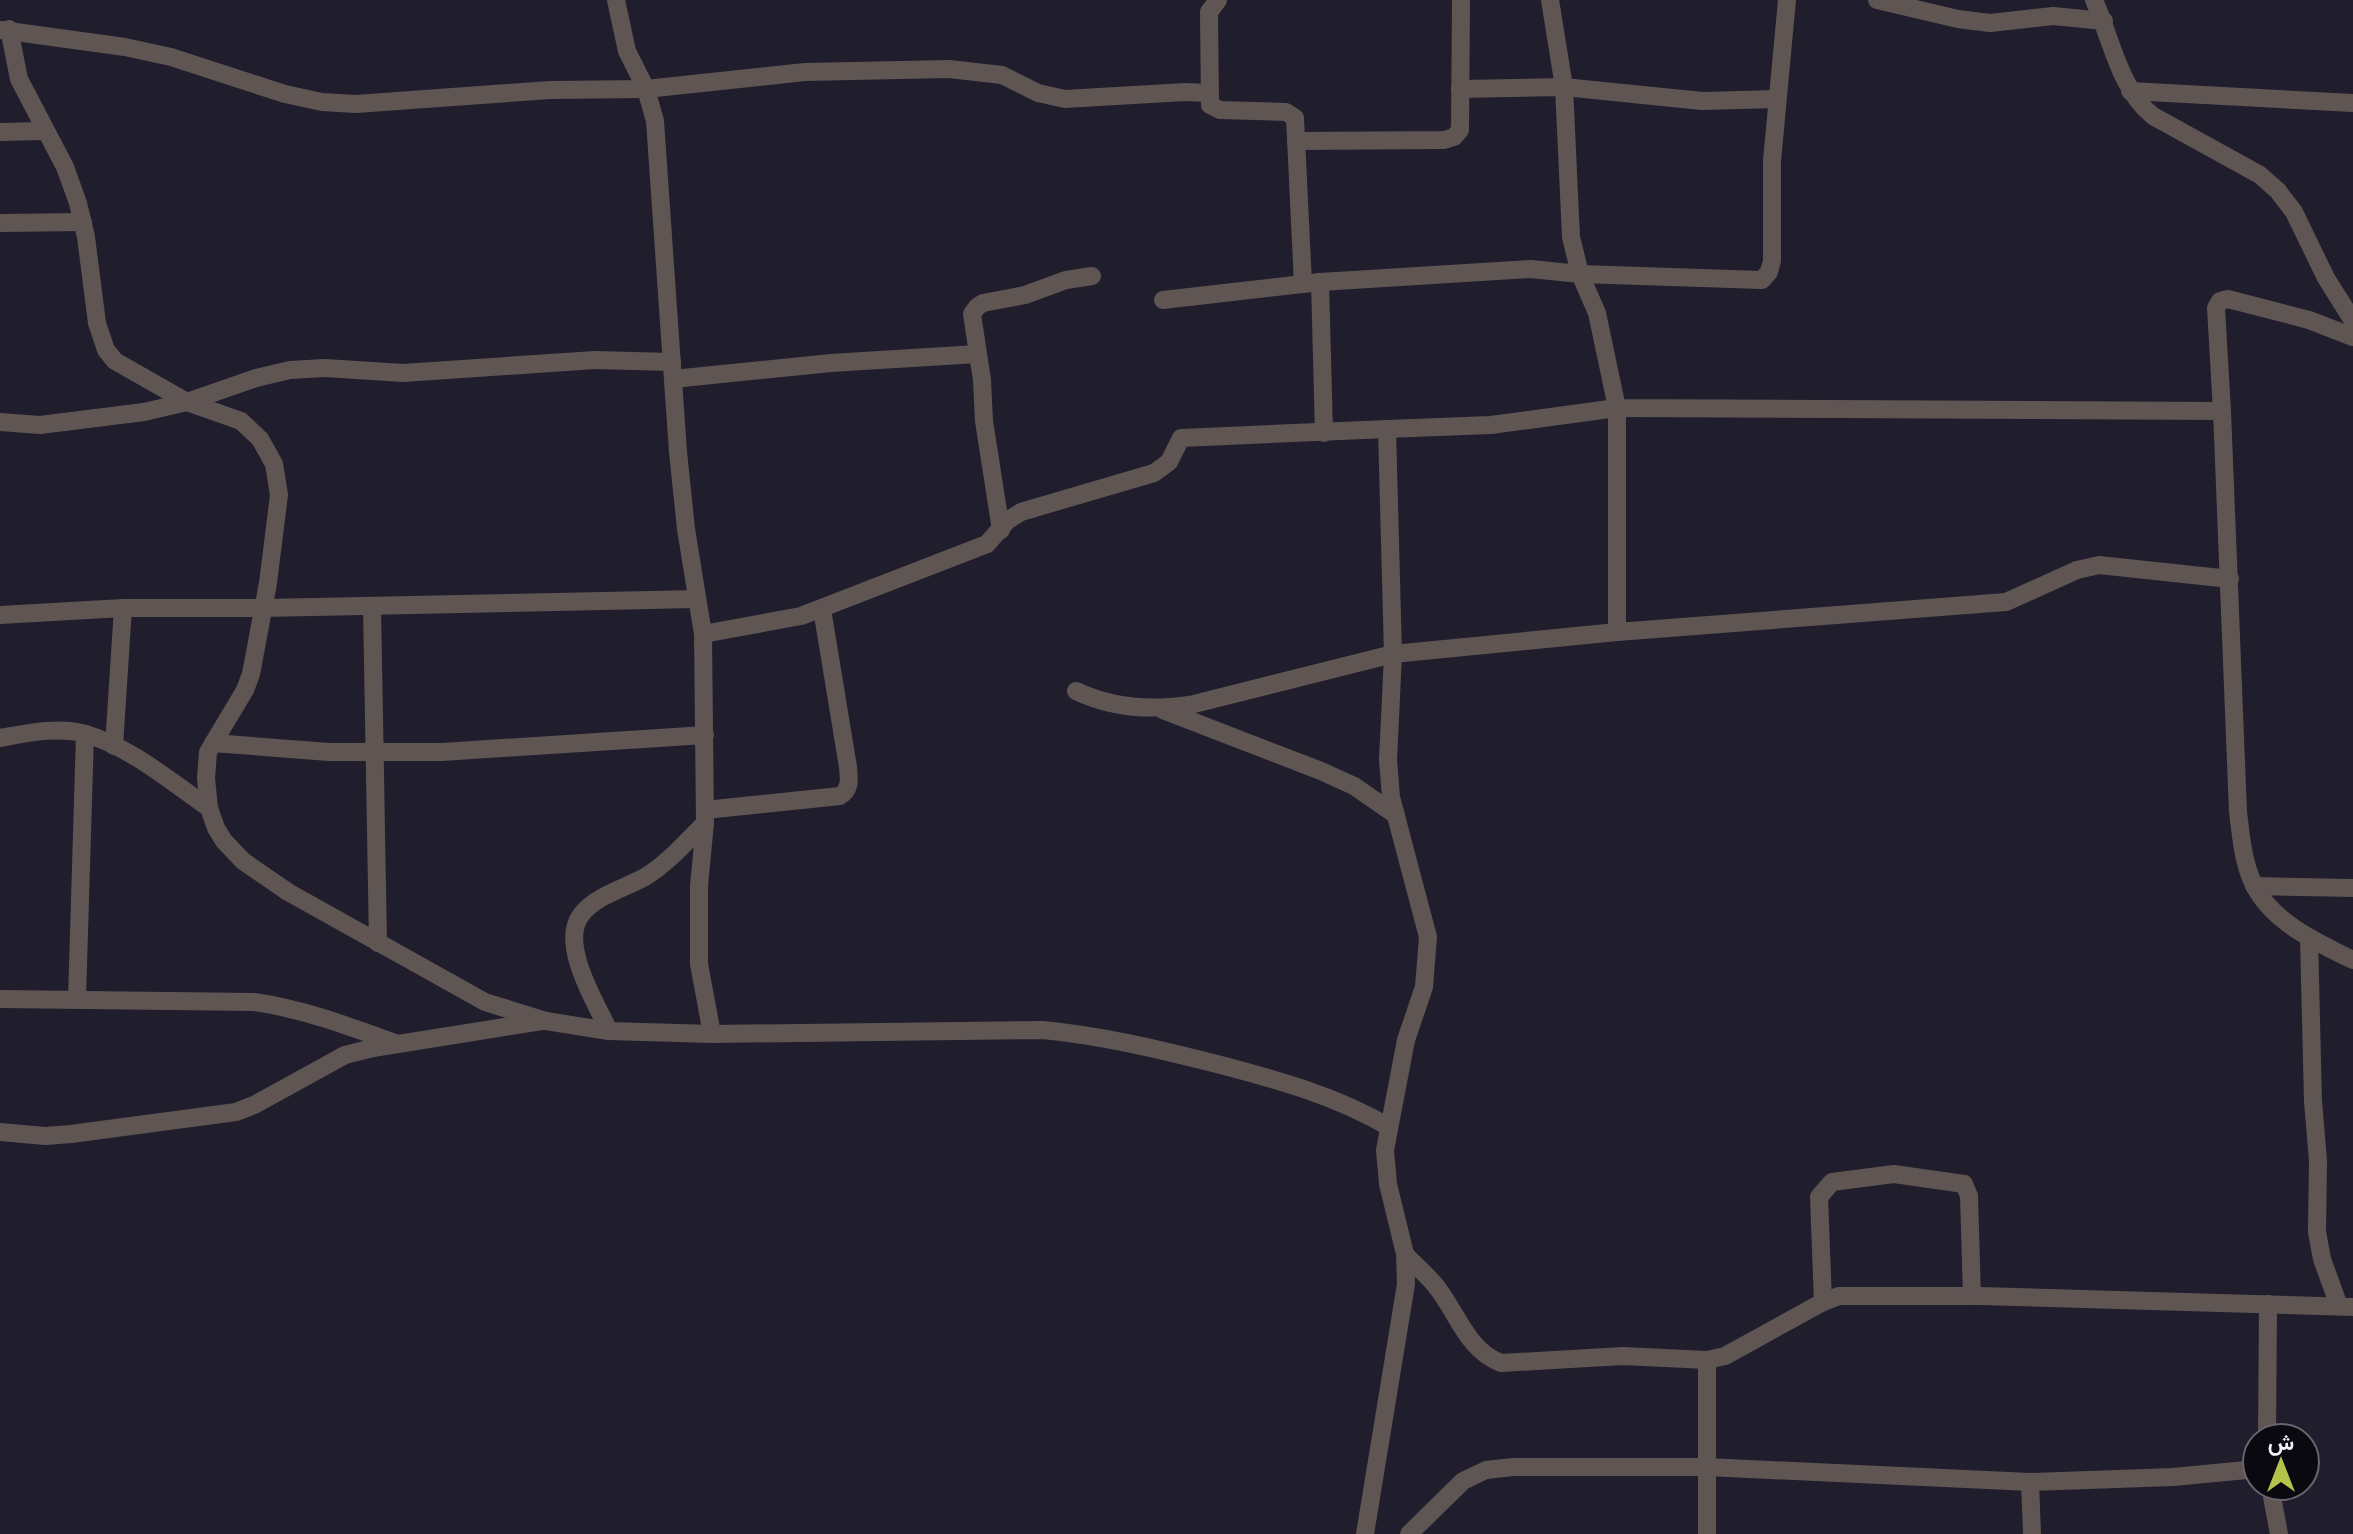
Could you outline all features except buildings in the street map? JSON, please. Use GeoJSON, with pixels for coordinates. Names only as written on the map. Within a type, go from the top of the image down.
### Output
{"type":"FeatureCollection","features":[{"type":"Feature","properties":{"kind":"street"},"geometry":{"type":"LineString","coordinates":[[616,0],[627,51],[646,89],[655,121],[684,513],[703,634],[705,817],[699,886],[699,964],[712,1034]]}},
{"type":"Feature","properties":{"kind":"street"},"geometry":{"type":"LineString","coordinates":[[1218,0],[1209,12],[1210,105],[1214,109],[1291,113],[1295,118],[1324,433]]}},
{"type":"Feature","properties":{"kind":"street"},"geometry":{"type":"LineString","coordinates":[[1296,141],[1444,140],[1454,137],[1460,130],[1461,0]]}},
{"type":"Feature","properties":{"kind":"street"},"geometry":{"type":"LineString","coordinates":[[1550,0],[1564,87],[1571,237],[1580,274],[1597,313],[1617,408],[1617,632]]}},
{"type":"Feature","properties":{"kind":"street"},"geometry":{"type":"LineString","coordinates":[[1163,300],[1311,283],[1531,269],[1580,274],[1762,280],[1769,272],[1772,261],[1772,161],[1787,0]]}},
{"type":"Feature","properties":{"kind":"street"},"geometry":{"type":"LineString","coordinates":[[1877,0],[1958,19],[1990,23],[2053,16],[2104,21]]}},
{"type":"Feature","properties":{"kind":"street"},"geometry":{"type":"LineString","coordinates":[[2094,0],[2130,91],[2141,106],[2153,116],[2260,175],[2278,191],[2294,212],[2326,278],[2353,321]]}},
{"type":"Feature","properties":{"kind":"street"},"geometry":{"type":"LineString","coordinates":[[1210,93],[1065,99],[1038,93],[1002,75],[949,69],[805,72],[646,89],[550,90],[356,104],[322,102],[285,94],[171,57],[125,47],[4,30],[19,79],[65,167],[78,203],[97,323],[106,350],[115,361],[187,402],[241,421],[260,439],[274,464],[279,495],[263,608],[248,682],[208,752],[206,778],[209,808],[224,841],[243,861],[288,892],[485,1002],[546,1021],[609,1031],[712,1034],[1043,1030],[1097,1035],[1334,1098],[1389,1127]]}},
{"type":"Feature","properties":{"kind":"street"},"geometry":{"type":"LineString","coordinates":[[1460,89],[1564,87],[1702,101],[1777,99]]}},
{"type":"Feature","properties":{"kind":"street"},"geometry":{"type":"LineString","coordinates":[[2130,91],[2353,103]]}},
{"type":"Feature","properties":{"kind":"street"},"geometry":{"type":"LineString","coordinates":[[0,132],[44,131]]}},
{"type":"Feature","properties":{"kind":"street"},"geometry":{"type":"LineString","coordinates":[[0,223],[83,222]]}},
{"type":"Feature","properties":{"kind":"street"},"geometry":{"type":"LineString","coordinates":[[1001,530],[972,314],[977,307],[1025,295],[1066,280],[1092,276]]}},
{"type":"Feature","properties":{"kind":"street"},"geometry":{"type":"LineString","coordinates":[[2353,337],[2309,320],[2228,299],[2220,301],[2216,308],[2238,812],[2243,854],[2254,886],[2272,908],[2309,938],[2353,960]]}},
{"type":"Feature","properties":{"kind":"street"},"geometry":{"type":"LineString","coordinates":[[0,422],[40,425],[130,414],[187,402],[256,378],[290,370],[325,368],[403,373],[595,360],[672,370],[977,354]]}},
{"type":"Feature","properties":{"kind":"street"},"geometry":{"type":"LineString","coordinates":[[703,634],[801,616],[987,544],[1013,516],[1021,512],[1154,473],[1169,462],[1181,438],[1503,424],[1617,408],[2222,411]]}},
{"type":"Feature","properties":{"kind":"street"},"geometry":{"type":"LineString","coordinates":[[1365,1534],[1406,1284],[1405,1254],[1388,1184],[1385,1150],[1406,1040],[1424,987],[1428,959],[1428,937],[1396,815],[1388,760],[1393,654],[1387,429]]}},
{"type":"Feature","properties":{"kind":"street"},"geometry":{"type":"LineString","coordinates":[[1076,691],[1096,701],[1161,709],[1194,704],[1393,654],[1617,632],[2006,602],[2077,570],[2099,565],[2230,579]]}},
{"type":"Feature","properties":{"kind":"street"},"geometry":{"type":"LineString","coordinates":[[0,615],[123,608],[697,599]]}},
{"type":"Feature","properties":{"kind":"street"},"geometry":{"type":"LineString","coordinates":[[372,606],[378,943]]}},
{"type":"Feature","properties":{"kind":"street"},"geometry":{"type":"LineString","coordinates":[[114,746],[123,608]]}},
{"type":"Feature","properties":{"kind":"street"},"geometry":{"type":"LineString","coordinates":[[609,1031],[577,963],[575,928],[580,915],[662,865],[705,817],[840,796],[847,792],[848,767],[822,609]]}},
{"type":"Feature","properties":{"kind":"street"},"geometry":{"type":"LineString","coordinates":[[1161,709],[1321,771],[1354,786],[1396,815]]}},
{"type":"Feature","properties":{"kind":"street"},"geometry":{"type":"LineString","coordinates":[[0,738],[57,731],[85,734],[127,752],[209,808]]}},
{"type":"Feature","properties":{"kind":"street"},"geometry":{"type":"LineString","coordinates":[[77,999],[85,734]]}},
{"type":"Feature","properties":{"kind":"street"},"geometry":{"type":"LineString","coordinates":[[213,743],[375,753],[457,751],[705,735]]}},
{"type":"Feature","properties":{"kind":"street"},"geometry":{"type":"LineString","coordinates":[[2254,886],[2353,888]]}},
{"type":"Feature","properties":{"kind":"street"},"geometry":{"type":"LineString","coordinates":[[1405,1254],[1435,1285],[1475,1347],[1487,1358],[1501,1363],[1623,1356],[1707,1360],[1725,1356],[1839,1296],[1972,1296],[2346,1307],[2322,1259],[2317,1232],[2318,1161],[2313,1101],[2309,938]]}},
{"type":"Feature","properties":{"kind":"street"},"geometry":{"type":"LineString","coordinates":[[0,999],[254,1002],[324,1017],[398,1044]]}},
{"type":"Feature","properties":{"kind":"street"},"geometry":{"type":"LineString","coordinates":[[0,1132],[45,1136],[71,1134],[236,1112],[345,1055],[546,1021]]}},
{"type":"Feature","properties":{"kind":"street"},"geometry":{"type":"LineString","coordinates":[[1823,1302],[1819,1197],[1832,1182],[1880,1174],[1964,1184],[1969,1196],[1972,1296]]}},
{"type":"Feature","properties":{"kind":"street"},"geometry":{"type":"LineString","coordinates":[[2267,1422],[2268,1304]]}},
{"type":"Feature","properties":{"kind":"street"},"geometry":{"type":"LineString","coordinates":[[1707,1360],[1707,1534]]}},
{"type":"Feature","properties":{"kind":"street"},"geometry":{"type":"LineString","coordinates":[[1409,1534],[1463,1481],[1486,1470],[1513,1467],[1707,1467],[2030,1482],[2173,1477],[2241,1471]]}},
{"type":"Feature","properties":{"kind":"street"},"geometry":{"type":"LineString","coordinates":[[2030,1482],[2032,1534]]}},
{"type":"Feature","properties":{"kind":"street"},"geometry":{"type":"LineString","coordinates":[[2273,1502],[2279,1534]]}}]}
